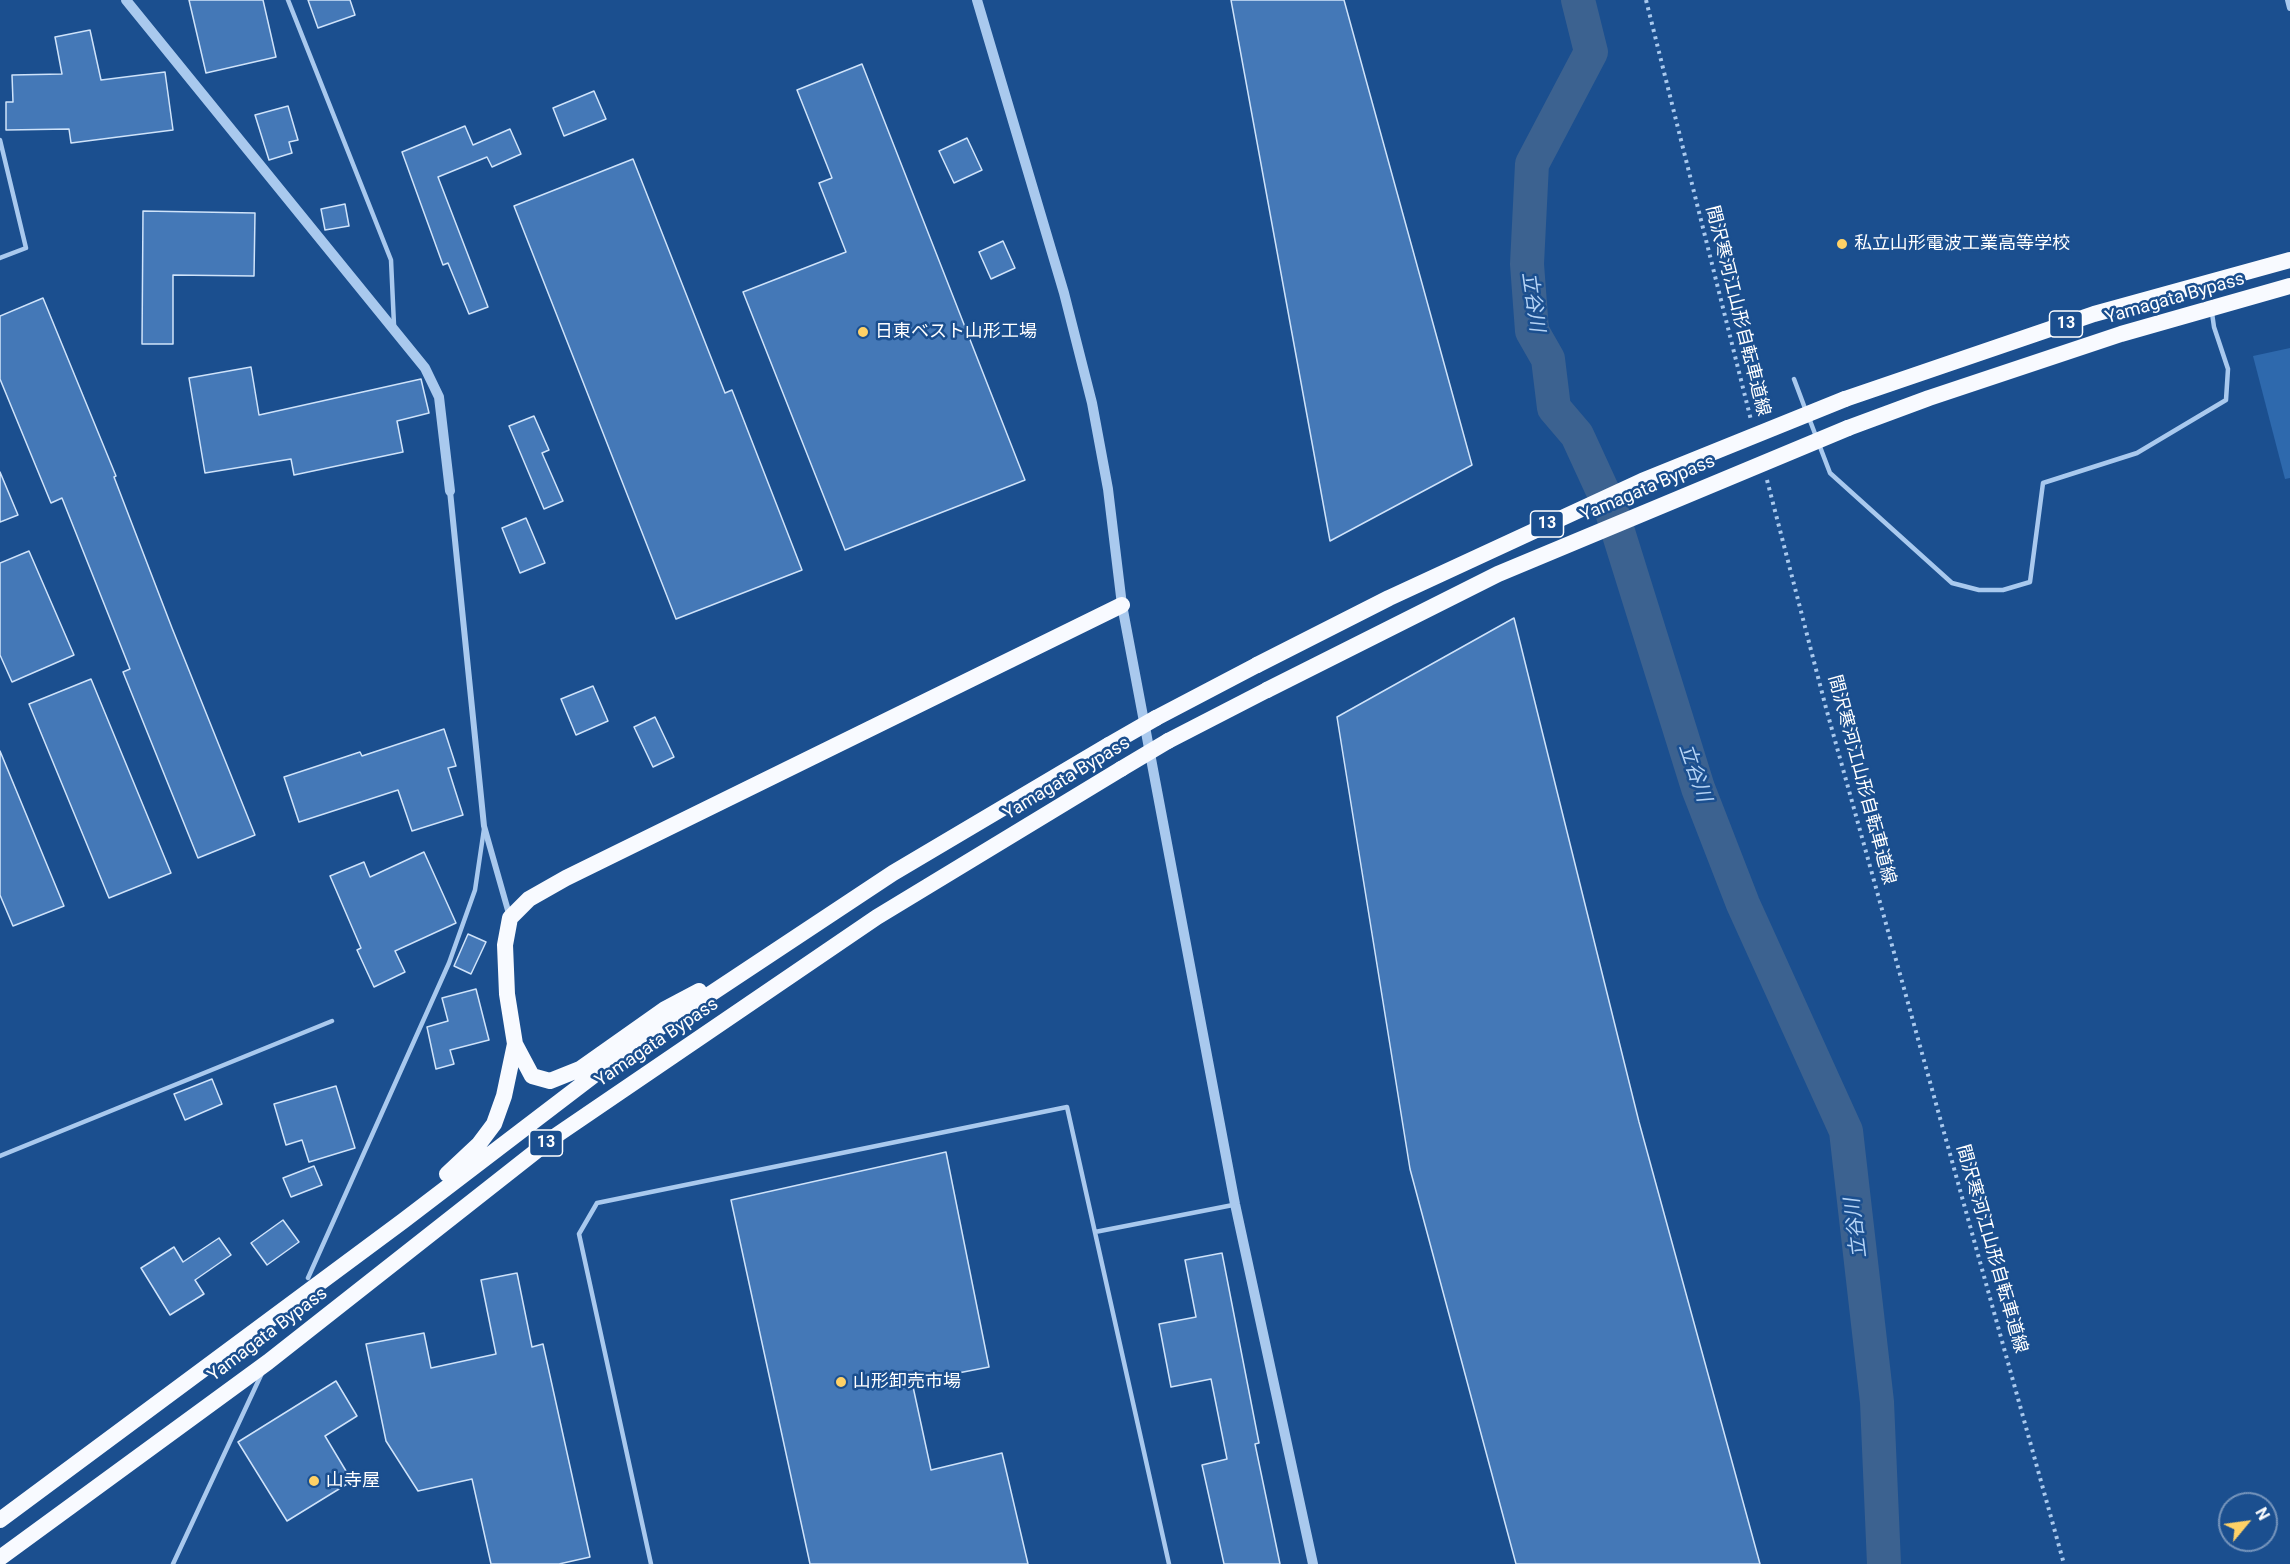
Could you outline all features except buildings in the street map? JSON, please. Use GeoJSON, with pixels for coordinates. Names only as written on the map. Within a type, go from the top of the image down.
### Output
{"type":"FeatureCollection","features":[{"type":"Feature","properties":{"kind":"highway","name":"Yamagata Bypass"},"geometry":{"type":"LineString","coordinates":[[0,1520],[254,1332],[635,1044],[893,873],[1156,718],[1389,598],[1610,496],[1845,399],[2094,314],[2290,260]]}},
{"type":"Feature","properties":{"kind":"highway","name":"Yamagata Bypass"},"geometry":{"type":"LineString","coordinates":[[0,1558],[268,1362],[554,1137],[877,917],[1168,741],[1498,574],[1848,428],[2099,342],[2290,286]]}},
{"type":"Feature","properties":{"kind":"highway"},"geometry":{"type":"LineString","coordinates":[[732,980],[707,987],[665,1008],[580,1069],[550,1081],[532,1076],[515,1044],[507,994],[505,945],[510,918],[530,899],[566,878],[1122,605]]}},
{"type":"Feature","properties":{"kind":"highway"},"geometry":{"type":"LineString","coordinates":[[254,1332],[308,1278],[460,1164],[494,1124],[504,1096],[515,1044]]}},
{"type":"Feature","properties":{"kind":"street"},"geometry":{"type":"LineString","coordinates":[[126,0],[425,368],[439,397],[484,826],[510,918]]}},
{"type":"Feature","properties":{"kind":"street"},"geometry":{"type":"LineString","coordinates":[[977,0],[1060,282],[1092,403],[1108,489],[1122,605],[1235,1204],[1313,1564]]}},
{"type":"Feature","properties":{"kind":"street"},"geometry":{"type":"LineString","coordinates":[[2288,0],[2290,8]]}},
{"type":"Feature","properties":{"kind":"lane"},"geometry":{"type":"LineString","coordinates":[[288,0],[391,260],[395,333]]}},
{"type":"Feature","properties":{"kind":"lane"},"geometry":{"type":"LineString","coordinates":[[0,140],[26,248],[0,258]]}},
{"type":"Feature","properties":{"kind":"lane"},"geometry":{"type":"LineString","coordinates":[[1794,379],[1830,473],[1952,582],[1979,590],[2003,590],[2030,582],[2043,483],[2137,453],[2226,400],[2228,369],[2214,327],[2212,307]]}},
{"type":"Feature","properties":{"kind":"lane"},"geometry":{"type":"LineString","coordinates":[[308,1278],[449,963],[475,890],[484,826]]}},
{"type":"Feature","properties":{"kind":"lane"},"geometry":{"type":"LineString","coordinates":[[0,1155],[332,1021]]}},
{"type":"Feature","properties":{"kind":"lane"},"geometry":{"type":"LineString","coordinates":[[651,1564],[579,1234],[597,1203],[1068,1107],[1169,1564]]}},
{"type":"Feature","properties":{"kind":"lane"},"geometry":{"type":"LineString","coordinates":[[1095,1232],[1235,1204]]}},
{"type":"Feature","properties":{"kind":"lane"},"geometry":{"type":"LineString","coordinates":[[173,1564],[268,1362]]}},
{"type":"Feature","properties":{"kind":"path","name":"間沢寒河江山形自転車道線"},"geometry":{"type":"LineString","coordinates":[[1646,0],[1752,423]]}},
{"type":"Feature","properties":{"kind":"path","name":"間沢寒河江山形自転車道線"},"geometry":{"type":"LineString","coordinates":[[1764,468],[1826,708],[2064,1564]]}},
{"type":"Feature","properties":{"kind":"shaded area"},"geometry":{"type":"Polygon","coordinates":[[[2290,348],[2290,478],[2285,479],[2253,356],[2290,348]]]}},
{"type":"Feature","properties":{"kind":"waterway","name":"立谷川"},"geometry":{"type":"LineString","coordinates":[[1578,0],[1591,52],[1532,164],[1527,264],[1532,331],[1548,359],[1554,408],[1577,435],[1611,509],[1698,788],[1743,904],[1846,1131],[1877,1402],[1884,1564]]}},
{"type":"Feature","properties":{"kind":"place","name":"私立山形電波工業高等学校"},"geometry":{"type":"Point","coordinates":[1842,244]}},
{"type":"Feature","properties":{"kind":"place","name":"日東ベスト山形工場"},"geometry":{"type":"Point","coordinates":[863,332]}},
{"type":"Feature","properties":{"kind":"place","name":"山形卸売市場"},"geometry":{"type":"Point","coordinates":[841,1382]}},
{"type":"Feature","properties":{"kind":"place","name":"山寺屋"},"geometry":{"type":"Point","coordinates":[314,1481]}}]}
